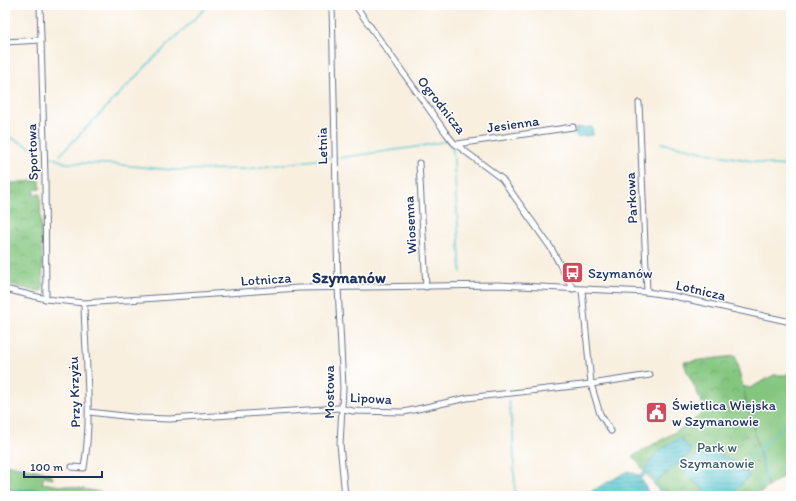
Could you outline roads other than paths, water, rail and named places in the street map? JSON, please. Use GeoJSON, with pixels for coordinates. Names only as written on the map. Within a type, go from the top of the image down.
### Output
{"type":"FeatureCollection","features":[{"type":"Feature","properties":{"kind":"street","name":"Sportowa"},"geometry":{"type":"LineString","coordinates":[[40,5],[45,177],[46,299]]}},
{"type":"Feature","properties":{"kind":"street","name":"Letnia"},"geometry":{"type":"LineString","coordinates":[[332,5],[338,287]]}},
{"type":"Feature","properties":{"kind":"street","name":"Ogrodnicza"},"geometry":{"type":"LineString","coordinates":[[355,5],[446,133],[457,144],[502,179],[551,248],[578,290],[591,384],[600,414],[611,431]]}},
{"type":"Feature","properties":{"kind":"street"},"geometry":{"type":"LineString","coordinates":[[5,42],[41,40]]}},
{"type":"Feature","properties":{"kind":"street","name":"Parkowa"},"geometry":{"type":"LineString","coordinates":[[639,103],[647,292]]}},
{"type":"Feature","properties":{"kind":"street","name":"Jesienna"},"geometry":{"type":"LineString","coordinates":[[457,144],[574,127]]}},
{"type":"Feature","properties":{"kind":"street","name":"Wiosenna"},"geometry":{"type":"LineString","coordinates":[[419,163],[426,287]]}},
{"type":"Feature","properties":{"kind":"street","name":"Lotnicza"},"geometry":{"type":"LineString","coordinates":[[5,289],[46,299],[84,303],[338,287],[498,285],[578,290],[647,292],[673,296],[791,322]]}},
{"type":"Feature","properties":{"kind":"street","name":"Mostowa"},"geometry":{"type":"LineString","coordinates":[[338,287],[343,388],[340,444],[345,496]]}},
{"type":"Feature","properties":{"kind":"street","name":"Przy Krzyżu"},"geometry":{"type":"LineString","coordinates":[[72,467],[84,468],[87,450],[88,412],[84,303]]}},
{"type":"Feature","properties":{"kind":"street","name":"Lipowa"},"geometry":{"type":"LineString","coordinates":[[88,412],[141,418],[169,419],[327,408],[353,411],[404,412],[467,398],[591,384],[650,375]]}},
{"type":"Feature","properties":{"kind":"water"},"geometry":{"type":"Polygon","coordinates":[[[592,127],[593,135],[577,137],[575,133],[576,128],[592,127]]]}},
{"type":"Feature","properties":{"kind":"water"},"geometry":{"type":"Polygon","coordinates":[[[680,438],[690,448],[691,453],[656,482],[649,473],[641,478],[650,496],[583,496],[628,471],[640,476],[646,471],[646,466],[656,454],[680,438]]]}},
{"type":"Feature","properties":{"kind":"water"},"geometry":{"type":"Polygon","coordinates":[[[708,449],[738,464],[743,468],[749,477],[729,496],[712,495],[684,472],[683,469],[697,454],[708,449]]]}},
{"type":"Feature","properties":{"kind":"water"},"geometry":{"type":"Polygon","coordinates":[[[5,487],[13,490],[36,490],[70,496],[5,496],[5,487]]]}},
{"type":"Feature","properties":{"kind":"waterway"},"geometry":{"type":"LineString","coordinates":[[60,155],[152,60],[209,5]]}},
{"type":"Feature","properties":{"kind":"waterway"},"geometry":{"type":"LineString","coordinates":[[5,135],[41,152]]}},
{"type":"Feature","properties":{"kind":"waterway"},"geometry":{"type":"LineString","coordinates":[[338,158],[447,141],[453,149],[461,272]]}},
{"type":"Feature","properties":{"kind":"waterway"},"geometry":{"type":"LineString","coordinates":[[661,143],[774,165],[791,166]]}},
{"type":"Feature","properties":{"kind":"waterway"},"geometry":{"type":"LineString","coordinates":[[49,156],[66,163],[112,164],[172,170],[248,169],[330,158]]}},
{"type":"Feature","properties":{"kind":"waterway"},"geometry":{"type":"LineString","coordinates":[[509,402],[513,434],[515,496]]}},
{"type":"Feature","properties":{"kind":"waterway"},"geometry":{"type":"LineString","coordinates":[[740,466],[791,420]]}},
{"type":"Feature","properties":{"kind":"waterway"},"geometry":{"type":"LineString","coordinates":[[748,496],[766,482],[761,447]]}},
{"type":"Feature","properties":{"kind":"waterway"},"geometry":{"type":"LineString","coordinates":[[656,482],[664,496]]}},
{"type":"Feature","properties":{"kind":"place","name":"Szymanów"},"geometry":{"type":"Point","coordinates":[573,273]}},
{"type":"Feature","properties":{"kind":"place","name":"Świetlica Wiejska w Szymanowie"},"geometry":{"type":"Point","coordinates":[657,413]}},
{"type":"Feature","properties":{"kind":"district","name":"Szymanów"},"geometry":{"type":"Point","coordinates":[349,277]}},
{"type":"Feature","properties":{"kind":"park label","name":"Park w Szymanowie"},"geometry":{"type":"Point","coordinates":[717,456]}}]}
